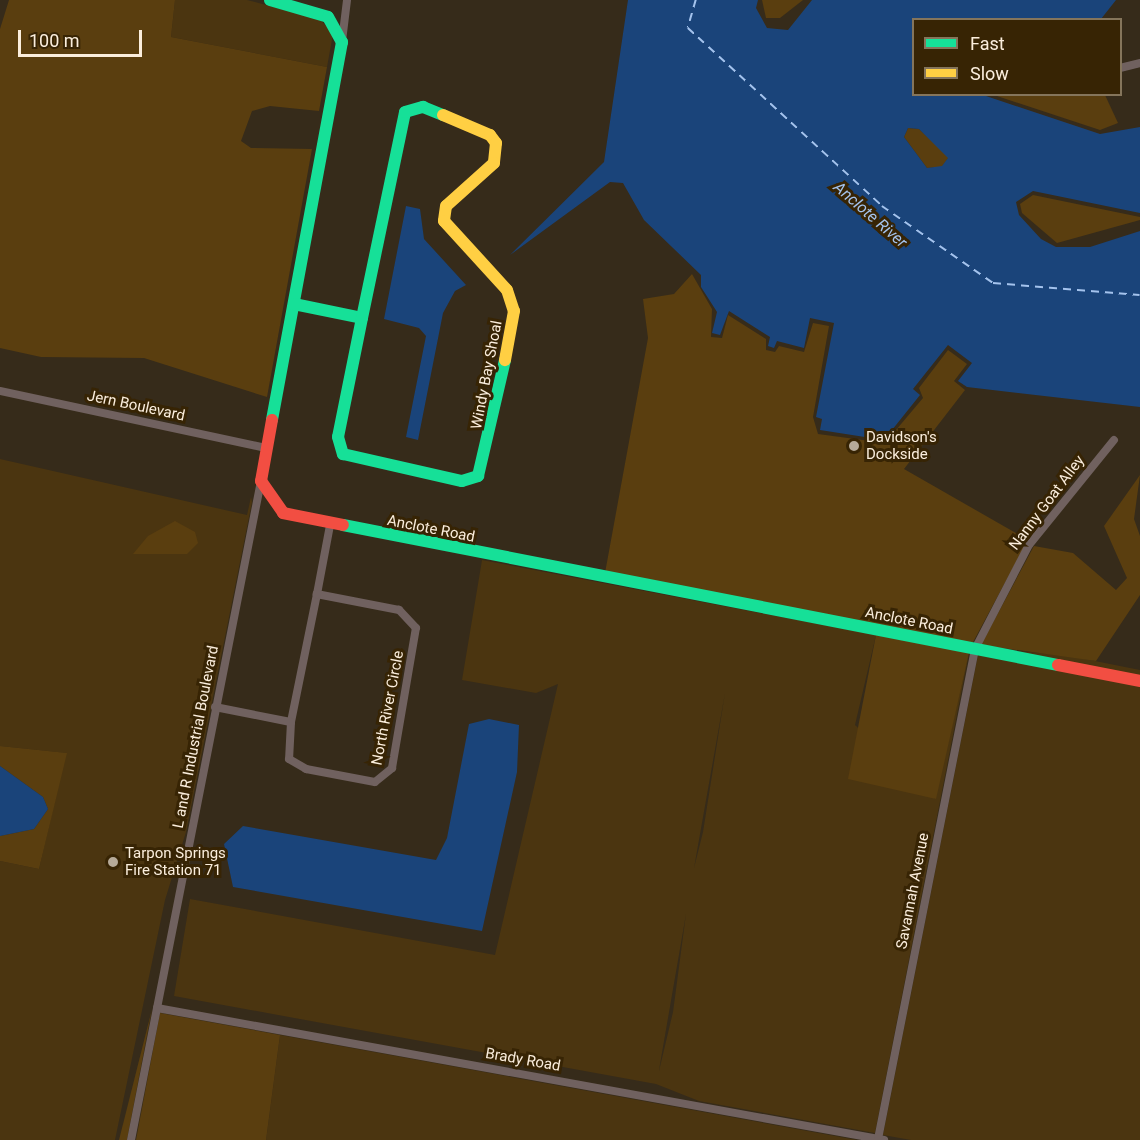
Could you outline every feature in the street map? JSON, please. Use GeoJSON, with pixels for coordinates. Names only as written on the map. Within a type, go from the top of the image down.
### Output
{"type":"FeatureCollection","features":[{"type":"Feature","properties":{"kind":"street"},"geometry":{"type":"LineString","coordinates":[[270,0],[328,17],[342,42]]}},
{"type":"Feature","properties":{"kind":"street"},"geometry":{"type":"LineString","coordinates":[[261,481],[342,42],[347,0]]}},
{"type":"Feature","properties":{"kind":"street"},"geometry":{"type":"LineString","coordinates":[[1122,68],[1140,63]]}},
{"type":"Feature","properties":{"kind":"street","name":"Windy Bay Shoal"},"geometry":{"type":"LineString","coordinates":[[423,107],[490,135],[496,144],[494,163],[445,211],[450,231],[502,285],[514,311],[485,464],[472,481],[343,454],[338,437],[362,318],[405,112],[423,107]]}},
{"type":"Feature","properties":{"kind":"street"},"geometry":{"type":"LineString","coordinates":[[294,304],[362,318]]}},
{"type":"Feature","properties":{"kind":"street","name":"Jern Boulevard"},"geometry":{"type":"LineString","coordinates":[[0,391],[267,448]]}},
{"type":"Feature","properties":{"kind":"street","name":"Nanny Goat Alley"},"geometry":{"type":"LineString","coordinates":[[975,649],[1029,546],[1114,440]]}},
{"type":"Feature","properties":{"kind":"street","name":"Anclote Road"},"geometry":{"type":"LineString","coordinates":[[261,481],[283,513],[330,525],[1140,681]]}},
{"type":"Feature","properties":{"kind":"street","name":"L and R Industrial Boulevard"},"geometry":{"type":"LineString","coordinates":[[131,1140],[261,481]]}},
{"type":"Feature","properties":{"kind":"street","name":"North River Circle"},"geometry":{"type":"LineString","coordinates":[[317,594],[399,610],[414,619],[416,637],[392,768],[375,782],[295,765],[288,753],[291,722],[330,525]]}},
{"type":"Feature","properties":{"kind":"street","name":"Savannah Avenue"},"geometry":{"type":"LineString","coordinates":[[881,1139],[975,649]]}},
{"type":"Feature","properties":{"kind":"street"},"geometry":{"type":"LineString","coordinates":[[215,707],[291,722]]}},
{"type":"Feature","properties":{"kind":"street","name":"Brady Road"},"geometry":{"type":"LineString","coordinates":[[157,1008],[881,1139]]}},
{"type":"Feature","properties":{"kind":"shaded area"},"geometry":{"type":"Polygon","coordinates":[[[9,0],[175,0],[171,37],[327,67],[319,111],[270,106],[252,111],[241,141],[251,148],[312,149],[267,397],[144,358],[41,357],[0,348],[0,29],[9,0]]]}},
{"type":"Feature","properties":{"kind":"shaded area"},"geometry":{"type":"Polygon","coordinates":[[[175,0],[247,0],[320,19],[333,34],[327,67],[171,37],[175,0]]]}},
{"type":"Feature","properties":{"kind":"shaded area"},"geometry":{"type":"Polygon","coordinates":[[[762,0],[803,0],[780,18],[766,18],[762,0]]]}},
{"type":"Feature","properties":{"kind":"shaded area"},"geometry":{"type":"Polygon","coordinates":[[[997,96],[1105,96],[1118,123],[1100,130],[997,96]]]}},
{"type":"Feature","properties":{"kind":"shaded area"},"geometry":{"type":"Polygon","coordinates":[[[908,128],[919,129],[949,157],[942,167],[927,168],[904,137],[908,128]]]}},
{"type":"Feature","properties":{"kind":"shaded area"},"geometry":{"type":"Polygon","coordinates":[[[1033,195],[1140,217],[1140,220],[1057,243],[1022,213],[1020,204],[1033,195]]]}},
{"type":"Feature","properties":{"kind":"shaded area"},"geometry":{"type":"Polygon","coordinates":[[[692,274],[712,309],[711,337],[722,338],[728,315],[766,339],[766,350],[775,352],[779,346],[804,352],[813,323],[829,326],[813,417],[818,434],[885,443],[923,398],[919,388],[948,350],[967,364],[954,381],[965,390],[904,469],[1028,540],[972,644],[605,573],[648,338],[643,299],[674,294],[692,274]]]}},
{"type":"Feature","properties":{"kind":"shaded area"},"geometry":{"type":"Polygon","coordinates":[[[0,459],[247,515],[251,497],[252,502],[186,832],[165,900],[115,1140],[0,1140],[0,861],[39,869],[66,753],[0,746],[0,459]]]}},
{"type":"Feature","properties":{"kind":"shaded area"},"geometry":{"type":"Polygon","coordinates":[[[1140,475],[1134,519],[1140,536],[1140,595],[1096,661],[981,645],[1034,546],[1073,553],[1116,590],[1127,578],[1104,526],[1140,475]]]}},
{"type":"Feature","properties":{"kind":"shaded area"},"geometry":{"type":"Polygon","coordinates":[[[175,521],[195,532],[198,543],[187,554],[133,554],[148,536],[175,521]]]}},
{"type":"Feature","properties":{"kind":"shaded area"},"geometry":{"type":"Polygon","coordinates":[[[482,560],[876,635],[855,725],[935,799],[969,653],[875,1133],[699,1101],[656,1084],[174,996],[190,899],[495,955],[558,684],[536,693],[462,680],[482,560]],[[725,693],[694,868],[703,832],[725,693]],[[686,914],[659,1070],[659,1071],[673,1012],[686,914]]]}},
{"type":"Feature","properties":{"kind":"shaded area"},"geometry":{"type":"Polygon","coordinates":[[[876,635],[969,653],[936,799],[848,779],[876,635]]]}},
{"type":"Feature","properties":{"kind":"shaded area"},"geometry":{"type":"Polygon","coordinates":[[[1004,650],[1065,655],[1140,670],[1140,676],[1004,650]]]}},
{"type":"Feature","properties":{"kind":"shaded area"},"geometry":{"type":"Polygon","coordinates":[[[978,655],[1140,685],[1140,1140],[911,1140],[883,1135],[978,655]]]}},
{"type":"Feature","properties":{"kind":"shaded area"},"geometry":{"type":"Polygon","coordinates":[[[0,746],[67,753],[39,869],[0,861],[0,836],[34,829],[48,809],[43,797],[0,766],[0,746]]]}},
{"type":"Feature","properties":{"kind":"shaded area"},"geometry":{"type":"Polygon","coordinates":[[[152,1009],[127,1140],[119,1140],[152,1009]]]}},
{"type":"Feature","properties":{"kind":"shaded area"},"geometry":{"type":"Polygon","coordinates":[[[160,1013],[280,1035],[266,1140],[136,1140],[160,1013]]]}},
{"type":"Feature","properties":{"kind":"shaded area"},"geometry":{"type":"Polygon","coordinates":[[[280,1035],[857,1140],[266,1140],[280,1035]]]}},
{"type":"Feature","properties":{"kind":"water","name":"Anclote River"},"geometry":{"type":"Polygon","coordinates":[[[628,0],[758,0],[756,8],[767,28],[788,30],[812,0],[1116,0],[1102,18],[912,18],[912,96],[986,96],[1100,134],[1140,127],[1140,213],[1033,191],[1016,202],[1019,215],[1041,239],[1056,247],[1090,247],[1140,231],[1140,407],[967,387],[958,381],[972,363],[948,345],[913,389],[920,395],[884,440],[820,430],[822,419],[816,417],[834,323],[810,318],[804,348],[777,341],[774,348],[768,346],[770,337],[729,311],[720,335],[712,333],[717,312],[701,287],[701,275],[644,220],[623,183],[610,182],[510,255],[604,162],[628,0]],[[908,128],[904,137],[927,168],[942,166],[948,158],[919,129],[908,128]]]}},
{"type":"Feature","properties":{"kind":"water"},"geometry":{"type":"Polygon","coordinates":[[[406,206],[420,209],[424,239],[466,285],[455,291],[443,313],[418,440],[406,437],[426,336],[419,328],[384,319],[406,206]]]}},
{"type":"Feature","properties":{"kind":"water"},"geometry":{"type":"Polygon","coordinates":[[[489,719],[519,725],[517,772],[482,931],[233,887],[224,844],[243,826],[436,860],[447,838],[469,724],[489,719]]]}},
{"type":"Feature","properties":{"kind":"water"},"geometry":{"type":"Polygon","coordinates":[[[0,766],[43,797],[48,809],[34,829],[0,836],[0,766]]]}},
{"type":"Feature","properties":{"kind":"ferry route"},"geometry":{"type":"LineString","coordinates":[[696,0],[688,28],[882,206],[993,283],[1140,295]]}},
{"type":"Feature","properties":{"kind":"traffic: fast"},"geometry":{"type":"LineString","coordinates":[[270,0],[328,17],[342,42],[272,420]]}},
{"type":"Feature","properties":{"kind":"traffic: fast"},"geometry":{"type":"LineString","coordinates":[[362,318],[405,112],[423,107],[443,115]]}},
{"type":"Feature","properties":{"kind":"traffic: fast"},"geometry":{"type":"LineString","coordinates":[[294,304],[362,318],[338,437],[343,454],[462,481],[478,476],[505,360]]}},
{"type":"Feature","properties":{"kind":"traffic: fast"},"geometry":{"type":"LineString","coordinates":[[343,525],[1058,665]]}},
{"type":"Feature","properties":{"kind":"traffic: slow"},"geometry":{"type":"LineString","coordinates":[[443,115],[490,135],[496,143],[494,163],[446,206],[444,221],[507,290],[514,311],[505,360]]}},
{"type":"Feature","properties":{"kind":"traffic: jam"},"geometry":{"type":"LineString","coordinates":[[272,420],[261,481],[283,513],[343,525]]}},
{"type":"Feature","properties":{"kind":"traffic: jam"},"geometry":{"type":"LineString","coordinates":[[1058,665],[1140,681]]}},
{"type":"Feature","properties":{"kind":"place","name":"Davidson's Dockside"},"geometry":{"type":"Point","coordinates":[854,446]}},
{"type":"Feature","properties":{"kind":"place","name":"Tarpon Springs Fire Station 71"},"geometry":{"type":"Point","coordinates":[113,862]}}]}
